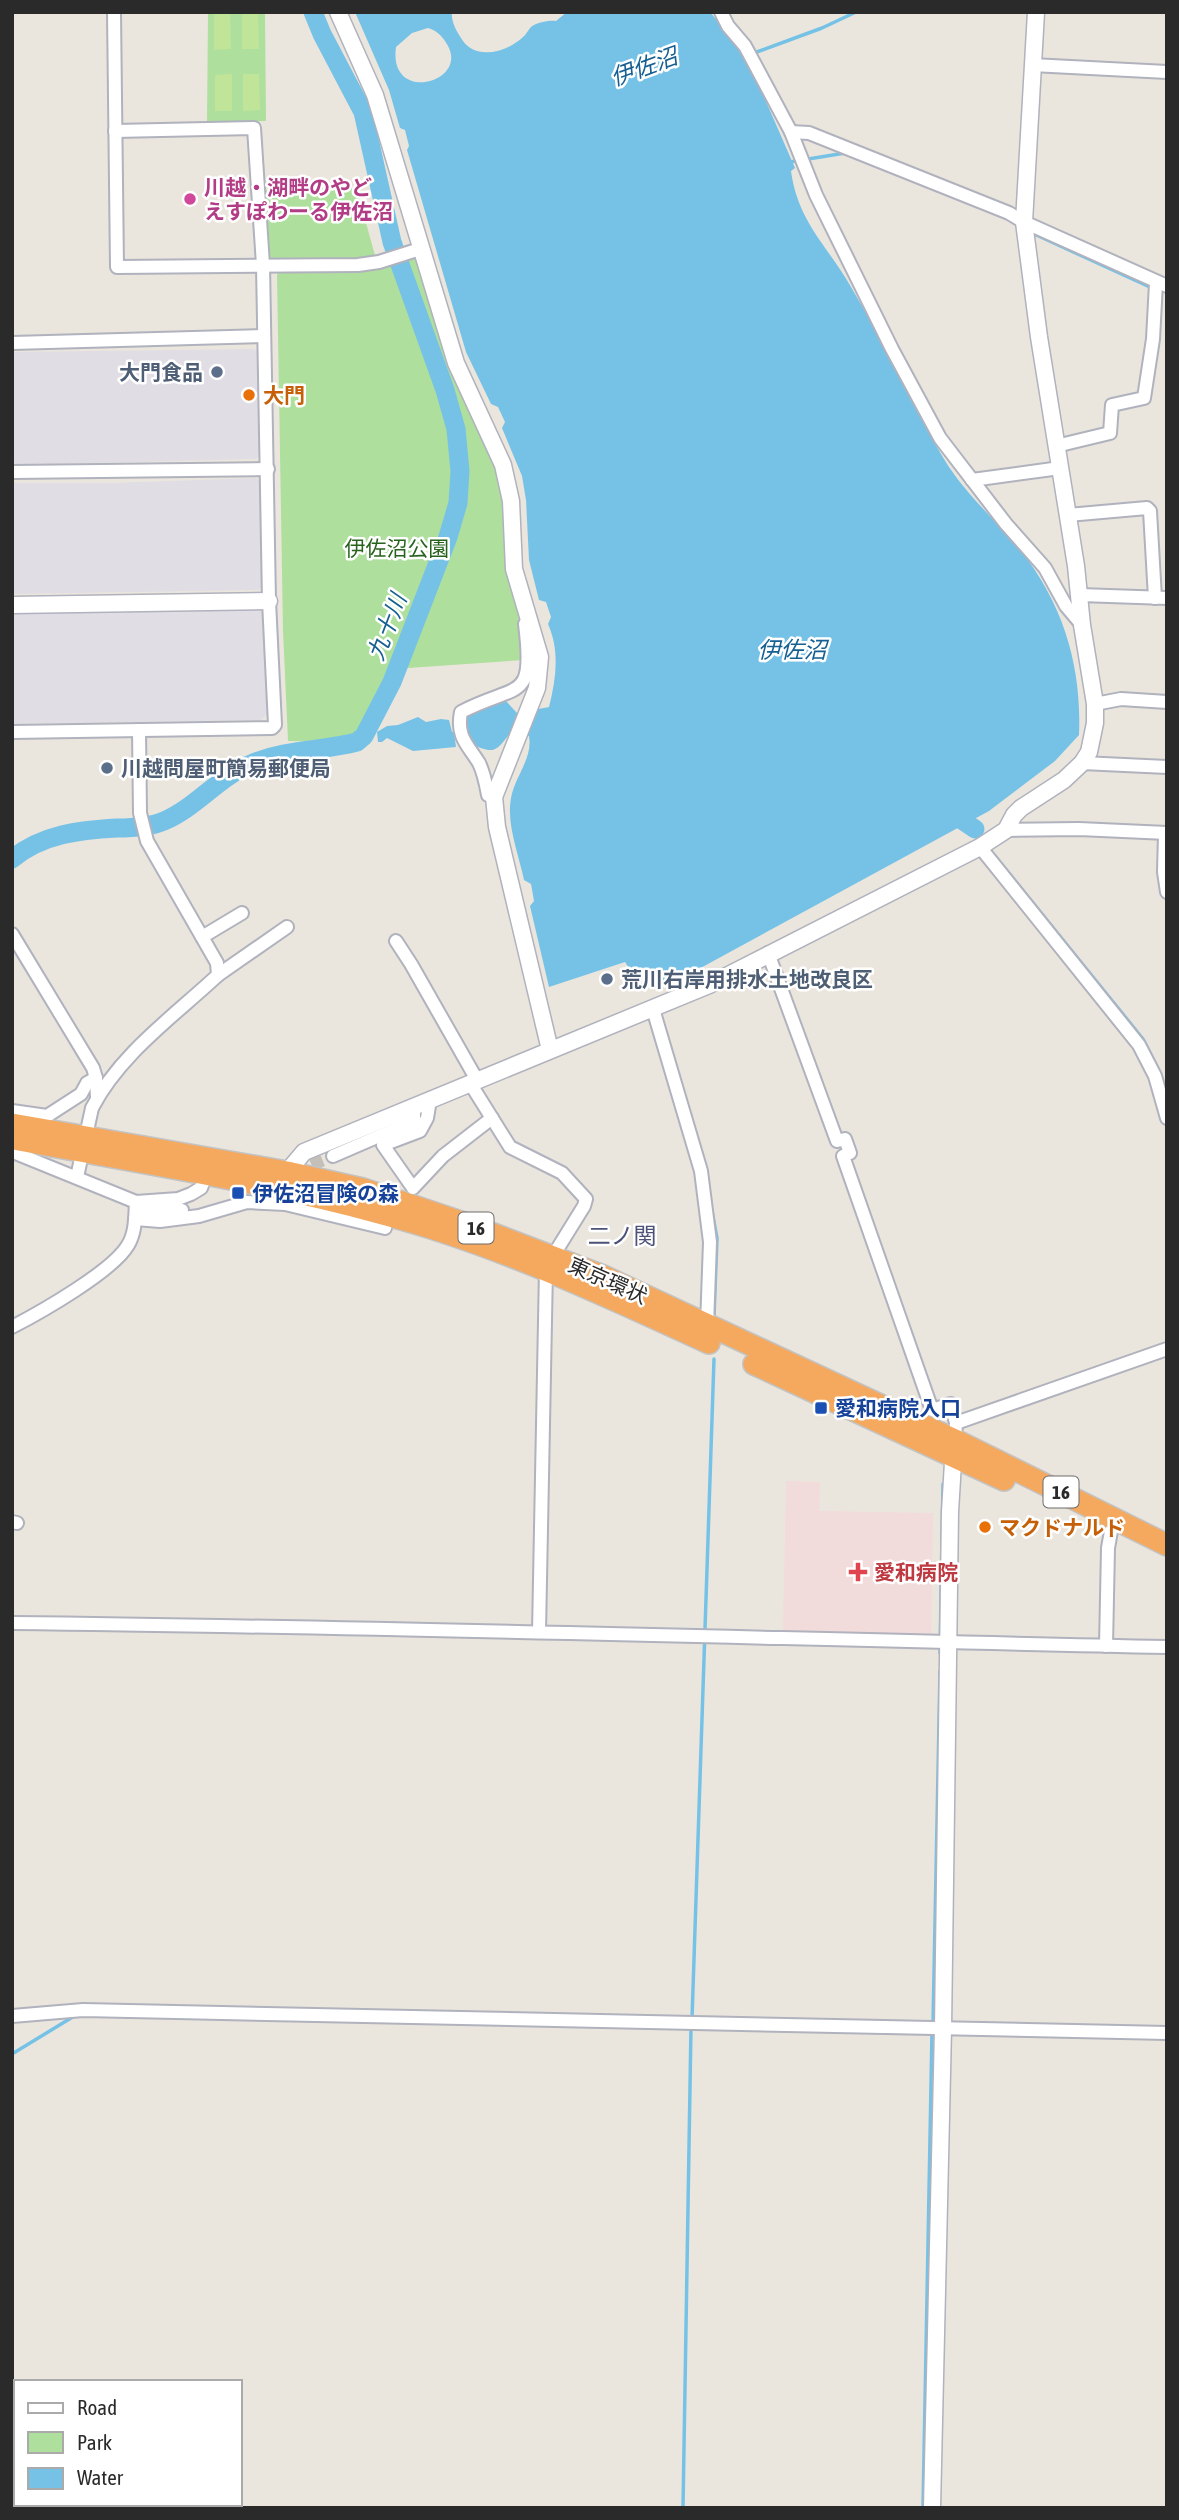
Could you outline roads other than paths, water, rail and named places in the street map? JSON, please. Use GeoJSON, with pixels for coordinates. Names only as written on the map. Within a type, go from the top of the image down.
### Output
{"type":"FeatureCollection","features":[{"type":"Feature","properties":{"kind":"highway","name":"東京環状"},"geometry":{"type":"LineString","coordinates":[[12,1124],[206,1175],[363,1189],[408,1203],[955,1440],[1111,1531],[1167,1558]]}},
{"type":"Feature","properties":{"kind":"highway","name":"東京環状"},"geometry":{"type":"LineString","coordinates":[[12,1138],[84,1144],[284,1180],[465,1239],[603,1276],[955,1440],[1167,1545]]}},
{"type":"Feature","properties":{"kind":"street"},"geometry":{"type":"LineString","coordinates":[[114,12],[117,267],[263,265],[271,268],[358,265],[414,251]]}},
{"type":"Feature","properties":{"kind":"street"},"geometry":{"type":"LineString","coordinates":[[338,12],[375,95],[414,251],[456,363],[503,465],[511,501],[514,569],[540,657],[537,688],[494,797],[497,827],[550,1050]]}},
{"type":"Feature","properties":{"kind":"street"},"geometry":{"type":"LineString","coordinates":[[721,12],[728,26],[745,46],[790,132],[816,195],[892,349],[940,438],[1045,568],[1066,606],[1082,625]]}},
{"type":"Feature","properties":{"kind":"street"},"geometry":{"type":"LineString","coordinates":[[284,1180],[304,1152],[709,985],[980,847],[1006,830],[1021,808],[1063,780],[1082,763],[1093,738],[1096,704],[1082,625],[1080,595],[1024,222],[1036,12]]}},
{"type":"Feature","properties":{"kind":"street"},"geometry":{"type":"LineString","coordinates":[[1032,65],[1167,72]]}},
{"type":"Feature","properties":{"kind":"street"},"geometry":{"type":"LineString","coordinates":[[12,732],[272,728],[275,725],[263,265],[254,128],[115,131]]}},
{"type":"Feature","properties":{"kind":"street"},"geometry":{"type":"LineString","coordinates":[[790,132],[809,133],[1009,213],[1161,284],[1144,398],[1112,405],[1110,432],[1056,446]]}},
{"type":"Feature","properties":{"kind":"street"},"geometry":{"type":"LineString","coordinates":[[12,343],[264,336]]}},
{"type":"Feature","properties":{"kind":"street"},"geometry":{"type":"LineString","coordinates":[[972,480],[1060,468]]}},
{"type":"Feature","properties":{"kind":"street"},"geometry":{"type":"LineString","coordinates":[[12,472],[268,469]]}},
{"type":"Feature","properties":{"kind":"street"},"geometry":{"type":"LineString","coordinates":[[1068,515],[1147,508],[1150,511],[1161,598],[1080,595]]}},
{"type":"Feature","properties":{"kind":"street"},"geometry":{"type":"LineString","coordinates":[[494,797],[488,795],[478,761],[464,743],[459,720],[461,712],[516,690],[524,682],[527,663],[526,638],[520,589]]}},
{"type":"Feature","properties":{"kind":"street"},"geometry":{"type":"LineString","coordinates":[[12,605],[270,601]]}},
{"type":"Feature","properties":{"kind":"street"},"geometry":{"type":"LineString","coordinates":[[1096,704],[1121,699],[1167,702]]}},
{"type":"Feature","properties":{"kind":"street"},"geometry":{"type":"LineString","coordinates":[[139,730],[140,813],[147,841],[217,963],[218,975]]}},
{"type":"Feature","properties":{"kind":"street"},"geometry":{"type":"LineString","coordinates":[[1082,763],[1167,767]]}},
{"type":"Feature","properties":{"kind":"street"},"geometry":{"type":"LineString","coordinates":[[1006,830],[1079,829],[1166,833],[1164,872],[1167,892]]}},
{"type":"Feature","properties":{"kind":"street"},"geometry":{"type":"LineString","coordinates":[[980,847],[1139,1045],[1155,1076],[1167,1118]]}},
{"type":"Feature","properties":{"kind":"street"},"geometry":{"type":"LineString","coordinates":[[202,937],[242,913]]}},
{"type":"Feature","properties":{"kind":"street"},"geometry":{"type":"LineString","coordinates":[[77,1177],[92,1108],[126,1058],[218,975],[287,927]]}},
{"type":"Feature","properties":{"kind":"street"},"geometry":{"type":"LineString","coordinates":[[12,934],[83,1049],[96,1078],[97,1098]]}},
{"type":"Feature","properties":{"kind":"street"},"geometry":{"type":"LineString","coordinates":[[396,941],[510,1147],[562,1172],[586,1199],[550,1263],[539,1632]]}},
{"type":"Feature","properties":{"kind":"street"},"geometry":{"type":"LineString","coordinates":[[768,953],[837,1141],[845,1139],[850,1153],[843,1156],[932,1410],[951,1404],[955,1440],[948,1644],[943,2029],[932,2508]]}},
{"type":"Feature","properties":{"kind":"street"},"geometry":{"type":"LineString","coordinates":[[653,1009],[701,1171],[710,1242],[707,1326]]}},
{"type":"Feature","properties":{"kind":"street"},"geometry":{"type":"LineString","coordinates":[[12,1111],[47,1116],[81,1094],[87,1083],[96,1078]]}},
{"type":"Feature","properties":{"kind":"street"},"geometry":{"type":"LineString","coordinates":[[422,1103],[427,1118],[420,1131],[383,1145],[413,1188],[443,1156],[492,1118]]}},
{"type":"Feature","properties":{"kind":"street"},"geometry":{"type":"LineString","coordinates":[[333,1156],[414,1121],[422,1103]]}},
{"type":"Feature","properties":{"kind":"street"},"geometry":{"type":"LineString","coordinates":[[12,1144],[13,1152],[77,1177],[136,1211],[160,1221],[199,1216],[247,1202],[285,1204],[385,1228],[385,1214]]}},
{"type":"Feature","properties":{"kind":"street"},"geometry":{"type":"LineString","coordinates":[[136,1211],[191,1194],[201,1188],[206,1175]]}},
{"type":"Feature","properties":{"kind":"street"},"geometry":{"type":"LineString","coordinates":[[136,1211],[179,1211],[233,1197]]}},
{"type":"Feature","properties":{"kind":"street"},"geometry":{"type":"LineString","coordinates":[[12,1327],[113,1264],[128,1246],[133,1234],[136,1211]]}},
{"type":"Feature","properties":{"kind":"street"},"geometry":{"type":"LineString","coordinates":[[955,1440],[1167,1349]]}},
{"type":"Feature","properties":{"kind":"street"},"geometry":{"type":"LineString","coordinates":[[1106,1646],[1108,1548],[1111,1531]]}},
{"type":"Feature","properties":{"kind":"street"},"geometry":{"type":"LineString","coordinates":[[12,1623],[1167,1647]]}},
{"type":"Feature","properties":{"kind":"street"},"geometry":{"type":"LineString","coordinates":[[12,2016],[110,2010],[1167,2033]]}},
{"type":"Feature","properties":{"kind":"water","name":"伊佐沼"},"geometry":{"type":"Polygon","coordinates":[[[355,12],[452,12],[454,26],[467,45],[474,50],[490,52],[516,43],[534,25],[556,21],[567,12],[710,12],[732,39],[758,83],[795,168],[791,171],[795,189],[807,219],[863,308],[944,459],[962,484],[1022,552],[1049,594],[1059,616],[1073,662],[1079,710],[1079,735],[1055,761],[989,811],[673,983],[654,983],[634,976],[625,962],[549,987],[530,906],[534,901],[531,884],[524,880],[510,818],[511,798],[526,759],[529,736],[508,736],[496,749],[485,749],[472,745],[464,721],[468,714],[506,701],[517,713],[549,707],[556,665],[548,624],[551,617],[546,602],[539,600],[529,560],[522,476],[502,428],[505,422],[498,407],[491,404],[466,352],[407,150],[409,146],[405,130],[400,128],[389,90],[355,12]],[[428,28],[412,33],[396,47],[397,65],[404,76],[414,81],[426,82],[438,78],[447,70],[451,59],[444,40],[428,28]]]}},
{"type":"Feature","properties":{"kind":"water"},"geometry":{"type":"Polygon","coordinates":[[[418,717],[426,722],[449,720],[456,747],[413,751],[387,738],[378,742],[377,732],[387,726],[398,725],[418,717]]]}},
{"type":"Feature","properties":{"kind":"waterway","name":"九十川"},"geometry":{"type":"LineString","coordinates":[[12,859],[36,844],[62,835],[89,830],[141,827],[164,821],[187,808],[229,776],[266,758],[357,742],[364,736],[392,682],[448,537],[458,503],[460,471],[456,429],[445,390],[392,242],[363,112],[313,12]]}},
{"type":"Feature","properties":{"kind":"waterway"},"geometry":{"type":"LineString","coordinates":[[754,53],[822,28],[856,12]]}},
{"type":"Feature","properties":{"kind":"waterway"},"geometry":{"type":"LineString","coordinates":[[790,162],[845,153]]}},
{"type":"Feature","properties":{"kind":"waterway"},"geometry":{"type":"LineString","coordinates":[[1032,233],[1152,288]]}},
{"type":"Feature","properties":{"kind":"waterway","name":"伊佐沼"},"geometry":{"type":"LineString","coordinates":[[947,810],[975,829]]}},
{"type":"Feature","properties":{"kind":"waterway"},"geometry":{"type":"LineString","coordinates":[[975,829],[982,839]]}},
{"type":"Feature","properties":{"kind":"waterway"},"geometry":{"type":"LineString","coordinates":[[995,856],[1143,1039],[1158,1069]]}},
{"type":"Feature","properties":{"kind":"waterway"},"geometry":{"type":"LineString","coordinates":[[712,1211],[717,1238],[714,1316]]}},
{"type":"Feature","properties":{"kind":"waterway"},"geometry":{"type":"LineString","coordinates":[[692,2019],[714,1359]]}},
{"type":"Feature","properties":{"kind":"waterway"},"geometry":{"type":"LineString","coordinates":[[940,1653],[943,1484]]}},
{"type":"Feature","properties":{"kind":"waterway"},"geometry":{"type":"LineString","coordinates":[[933,2024],[940,1671]]}},
{"type":"Feature","properties":{"kind":"waterway"},"geometry":{"type":"LineString","coordinates":[[12,2054],[76,2015]]}},
{"type":"Feature","properties":{"kind":"waterway"},"geometry":{"type":"LineString","coordinates":[[683,2508],[691,2027]]}},
{"type":"Feature","properties":{"kind":"waterway"},"geometry":{"type":"LineString","coordinates":[[923,2508],[932,2032]]}},
{"type":"Feature","properties":{"kind":"tunnel"},"geometry":{"type":"LineString","coordinates":[[295,1172],[333,1156]]}},
{"type":"Feature","properties":{"kind":"tunnel"},"geometry":{"type":"LineString","coordinates":[[233,1197],[259,1187]]}},
{"type":"Feature","properties":{"kind":"place","name":"川越・湖畔のやど えすぽわーる伊佐沼"},"geometry":{"type":"Point","coordinates":[190,199]}},
{"type":"Feature","properties":{"kind":"place","name":"大門食品"},"geometry":{"type":"Point","coordinates":[217,372]}},
{"type":"Feature","properties":{"kind":"place","name":"大門"},"geometry":{"type":"Point","coordinates":[249,395]}},
{"type":"Feature","properties":{"kind":"place","name":"川越問屋町簡易郵便局"},"geometry":{"type":"Point","coordinates":[107,768]}},
{"type":"Feature","properties":{"kind":"place","name":"荒川右岸用排水土地改良区"},"geometry":{"type":"Point","coordinates":[607,979]}},
{"type":"Feature","properties":{"kind":"place","name":"伊佐沼冒険の森"},"geometry":{"type":"Point","coordinates":[238,1193]}},
{"type":"Feature","properties":{"kind":"place","name":"愛和病院入口"},"geometry":{"type":"Point","coordinates":[821,1408]}},
{"type":"Feature","properties":{"kind":"place","name":"マクドナルド"},"geometry":{"type":"Point","coordinates":[985,1527]}},
{"type":"Feature","properties":{"kind":"place","name":"愛和病院"},"geometry":{"type":"Point","coordinates":[858,1572]}},
{"type":"Feature","properties":{"kind":"district","name":"二ノ関"},"geometry":{"type":"Point","coordinates":[622,1236]}},
{"type":"Feature","properties":{"kind":"park label","name":"伊佐沼公園"},"geometry":{"type":"Point","coordinates":[397,548]}}]}
